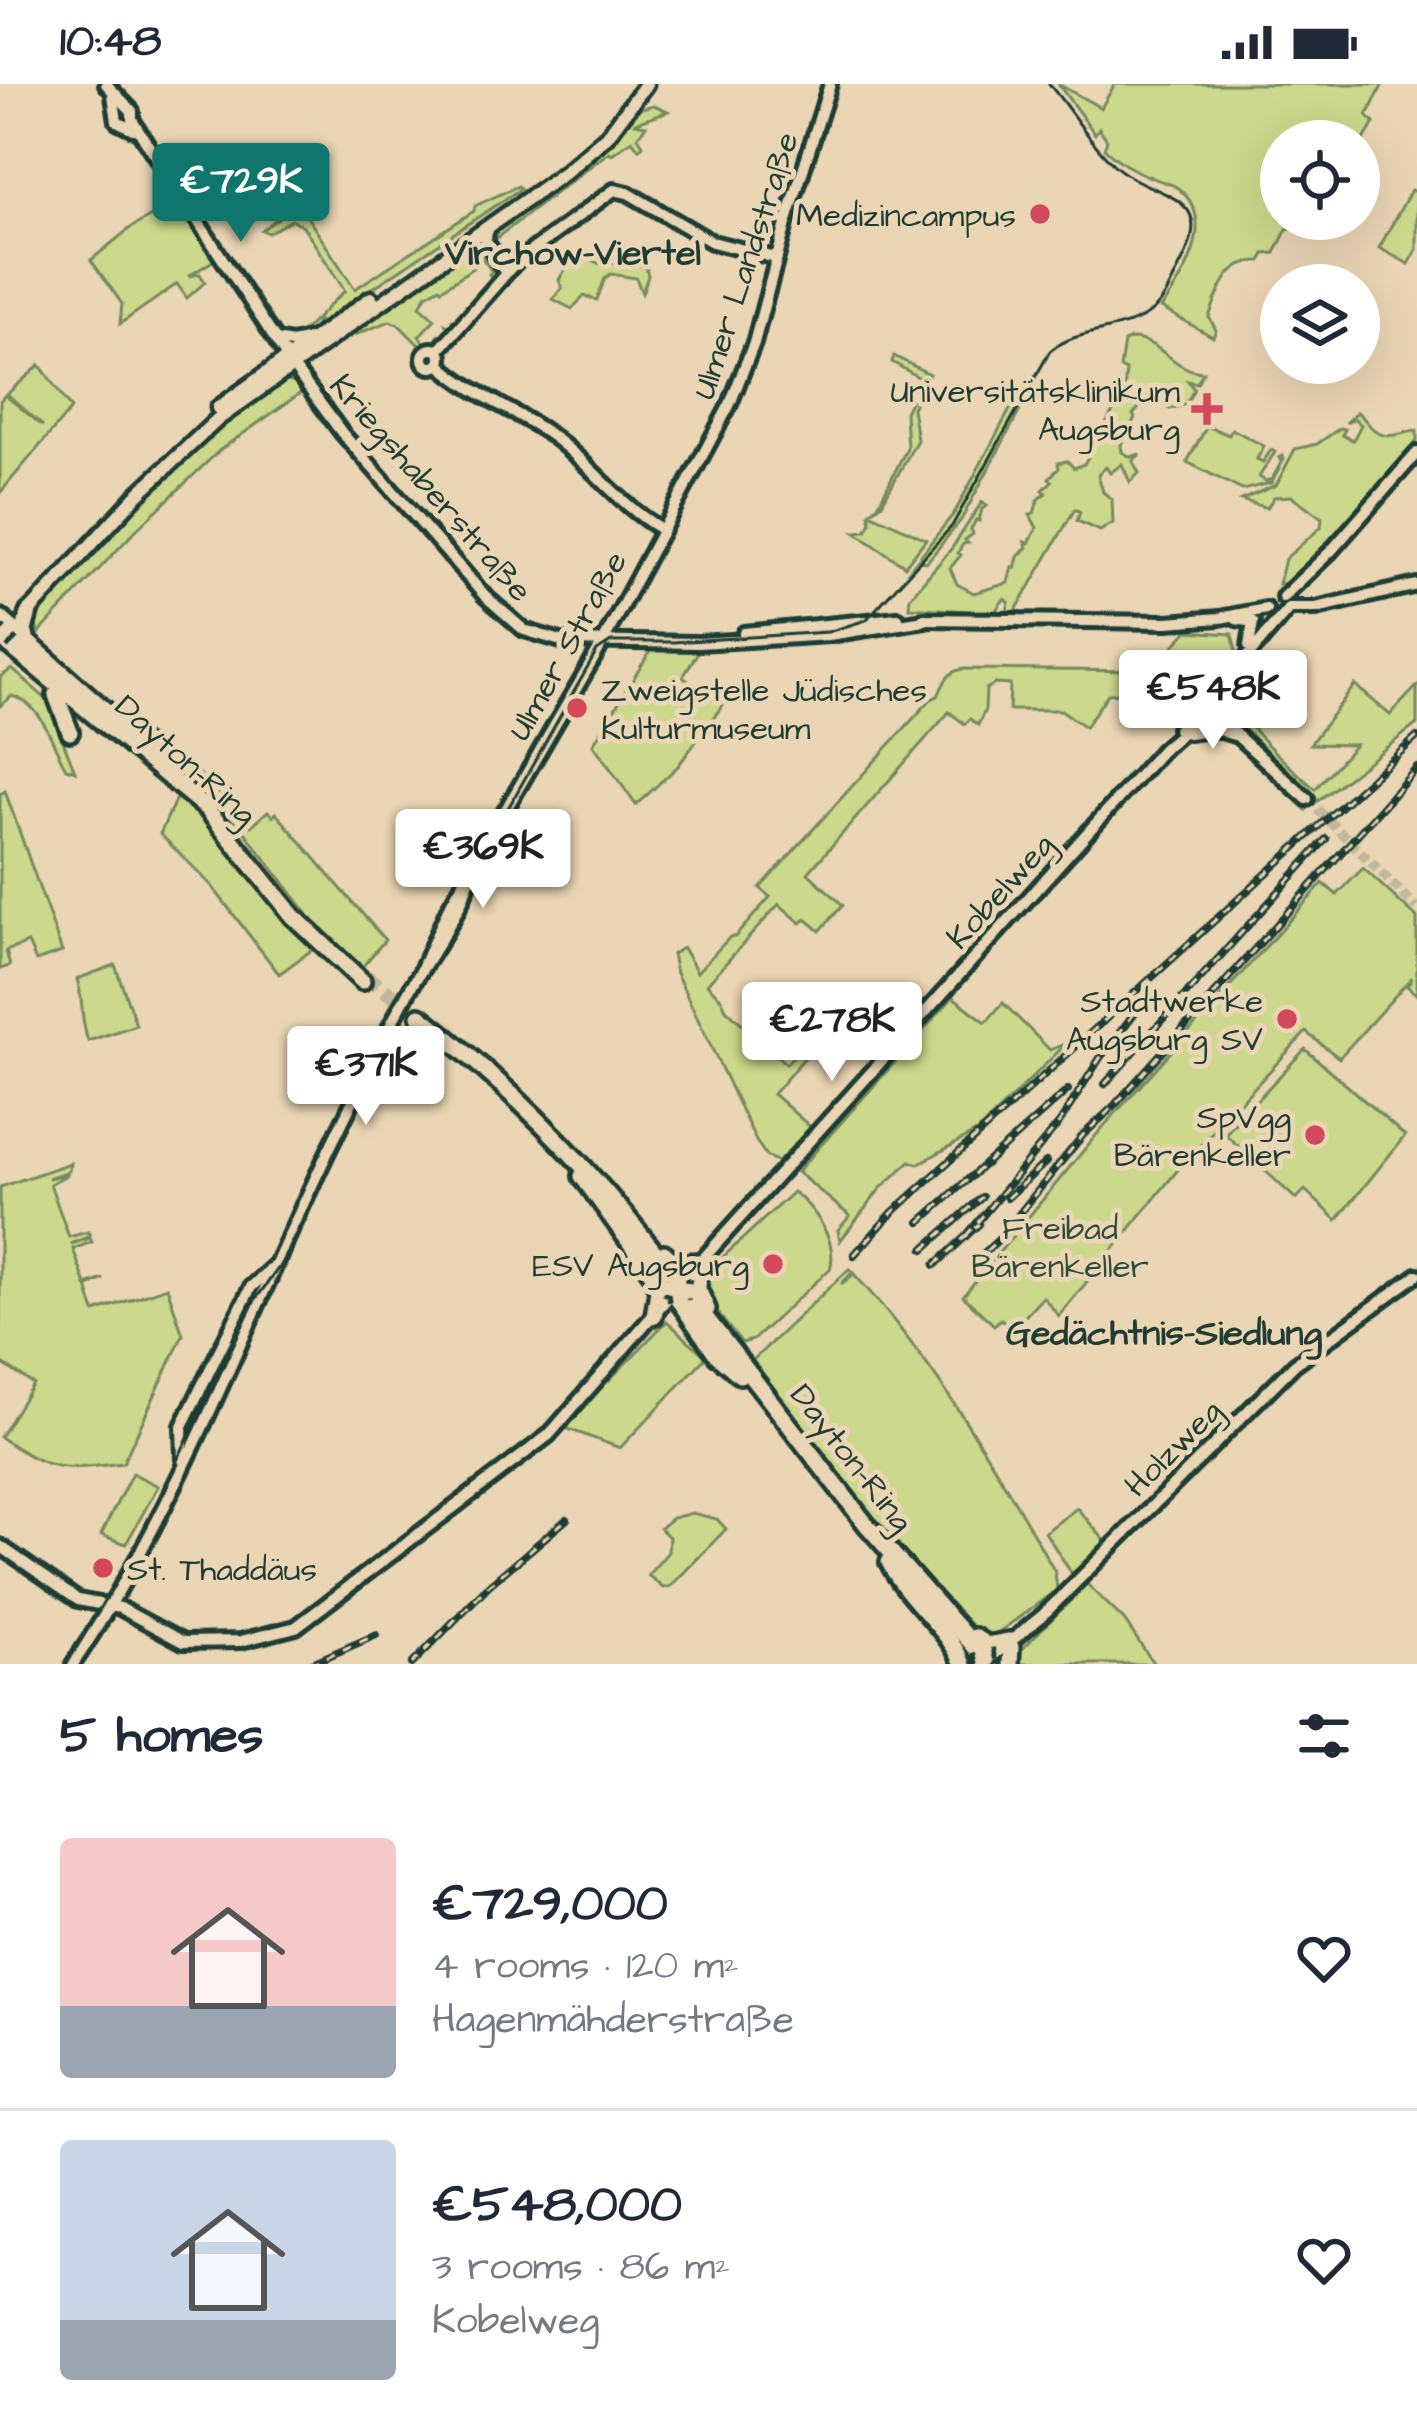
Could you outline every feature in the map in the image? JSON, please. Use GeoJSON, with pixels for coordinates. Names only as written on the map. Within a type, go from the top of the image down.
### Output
{"type":"FeatureCollection","features":[{"type":"Feature","properties":{"kind":"highway"},"geometry":{"type":"LineString","coordinates":[[6,635],[24,630],[29,607]]}},
{"type":"Feature","properties":{"kind":"highway"},"geometry":{"type":"LineString","coordinates":[[6,635],[29,607]]}},
{"type":"Feature","properties":{"kind":"highway"},"geometry":{"type":"LineString","coordinates":[[6,635],[19,662],[56,695],[70,731],[75,718],[87,719],[182,786]]}},
{"type":"Feature","properties":{"kind":"highway","name":"Dayton-Ring"},"geometry":{"type":"LineString","coordinates":[[6,635],[116,716],[223,815],[319,935],[364,979],[315,940],[230,834],[182,786],[6,635]]}},
{"type":"Feature","properties":{"kind":"highway"},"geometry":{"type":"LineString","coordinates":[[418,1018],[501,1083],[518,1075],[516,1097],[580,1166],[496,1088],[418,1018]]}},
{"type":"Feature","properties":{"kind":"highway","name":"Dayton-Ring"},"geometry":{"type":"LineString","coordinates":[[580,1166],[677,1286],[717,1355],[742,1371],[890,1558],[906,1592],[986,1658]]}},
{"type":"Feature","properties":{"kind":"highway"},"geometry":{"type":"LineString","coordinates":[[699,1262],[677,1286],[658,1291],[654,1316],[672,1310],[677,1286],[699,1262]]}},
{"type":"Feature","properties":{"kind":"main road"},"geometry":{"type":"LineString","coordinates":[[29,607],[175,457],[310,339],[558,169],[604,127],[637,84]]}},
{"type":"Feature","properties":{"kind":"main road"},"geometry":{"type":"LineString","coordinates":[[29,607],[170,451],[271,367],[306,354],[592,151],[646,84]]}},
{"type":"Feature","properties":{"kind":"street","name":"Ulmer Landstraße"},"geometry":{"type":"LineString","coordinates":[[701,459],[742,378],[830,84]]}},
{"type":"Feature","properties":{"kind":"street","name":"Kriegshaberstraße"},"geometry":{"type":"LineString","coordinates":[[110,89],[121,107],[117,121],[130,122],[144,140],[302,379],[361,455],[502,613],[544,638],[699,643],[829,635],[925,620],[1168,622],[1269,611],[1272,597],[1316,608],[1417,585]]}},
{"type":"Feature","properties":{"kind":"street"},"geometry":{"type":"LineString","coordinates":[[661,529],[635,514],[551,435],[463,383],[439,357],[505,272],[614,190],[628,193],[711,241],[776,258]]}},
{"type":"Feature","properties":{"kind":"street"},"geometry":{"type":"LineString","coordinates":[[489,227],[485,239],[505,272]]}},
{"type":"Feature","properties":{"kind":"street"},"geometry":{"type":"LineString","coordinates":[[460,247],[476,244],[493,255]]}},
{"type":"Feature","properties":{"kind":"street"},"geometry":{"type":"LineString","coordinates":[[271,367],[276,340],[310,339]]}},
{"type":"Feature","properties":{"kind":"street"},"geometry":{"type":"LineString","coordinates":[[266,381],[302,379],[306,354]]}},
{"type":"Feature","properties":{"kind":"street"},"geometry":{"type":"LineString","coordinates":[[1269,611],[1287,615],[1286,603],[1417,453]]}},
{"type":"Feature","properties":{"kind":"street","name":"Ulmer Straße"},"geometry":{"type":"LineString","coordinates":[[76,1661],[198,1433],[422,968],[461,904],[478,857],[701,459]]}},
{"type":"Feature","properties":{"kind":"street"},"geometry":{"type":"LineString","coordinates":[[1174,736],[1249,646],[1269,611]]}},
{"type":"Feature","properties":{"kind":"street"},"geometry":{"type":"LineString","coordinates":[[1269,611],[1218,700],[1205,705],[1205,715],[1224,718],[1307,799]]}},
{"type":"Feature","properties":{"kind":"street"},"geometry":{"type":"LineString","coordinates":[[1220,618],[1251,620],[1254,631],[1249,646]]}},
{"type":"Feature","properties":{"kind":"street"},"geometry":{"type":"LineString","coordinates":[[1218,700],[1228,673]]}},
{"type":"Feature","properties":{"kind":"street"},"geometry":{"type":"LineString","coordinates":[[1218,700],[1227,707],[1224,718]]}},
{"type":"Feature","properties":{"kind":"street","name":"Kobelweg"},"geometry":{"type":"LineString","coordinates":[[699,1262],[1174,736],[1205,715]]}},
{"type":"Feature","properties":{"kind":"street"},"geometry":{"type":"LineString","coordinates":[[1174,736],[1215,729],[1253,748]]}},
{"type":"Feature","properties":{"kind":"street","name":"Ulmer Straße"},"geometry":{"type":"LineString","coordinates":[[182,1464],[179,1431],[185,1418],[251,1287],[274,1268]]}},
{"type":"Feature","properties":{"kind":"street","name":"Holzweg"},"geometry":{"type":"LineString","coordinates":[[986,1658],[1032,1625],[1295,1364],[1417,1275]]}},
{"type":"Feature","properties":{"kind":"street"},"geometry":{"type":"LineString","coordinates":[[0,1546],[82,1602],[108,1606],[176,1639],[197,1644],[241,1641],[302,1624],[549,1435],[654,1316]]}},
{"type":"Feature","properties":{"kind":"street"},"geometry":{"type":"LineString","coordinates":[[182,1443],[198,1433]]}},
{"type":"Feature","properties":{"kind":"street"},"geometry":{"type":"LineString","coordinates":[[82,1602],[95,1628]]}},
{"type":"Feature","properties":{"kind":"green space"},"geometry":{"type":"Polygon","coordinates":[[[1058,84],[1101,108],[1115,84],[1383,84],[1367,116],[1371,120],[1260,120],[1260,240],[1282,240],[1275,253],[1232,271],[1209,317],[1216,330],[1213,337],[1161,308],[1193,250],[1197,234],[1191,202],[1176,187],[1109,153],[1099,128],[1095,134],[1058,84]]]}},
{"type":"Feature","properties":{"kind":"green space"},"geometry":{"type":"Polygon","coordinates":[[[654,105],[668,111],[634,123],[646,125],[638,137],[643,145],[639,149],[632,140],[609,152],[495,239],[510,259],[543,237],[513,260],[502,259],[491,244],[491,233],[611,143],[641,108],[654,105]]]}},
{"type":"Feature","properties":{"kind":"green space"},"geometry":{"type":"Polygon","coordinates":[[[520,189],[321,323],[317,320],[316,326],[297,338],[290,339],[283,336],[276,329],[237,267],[280,332],[290,338],[345,291],[303,226],[292,220],[268,233],[262,230],[295,205],[355,289],[475,206],[520,189]]]}},
{"type":"Feature","properties":{"kind":"green space"},"geometry":{"type":"Polygon","coordinates":[[[1411,190],[1417,193],[1417,249],[1409,264],[1379,248],[1411,190]]]}},
{"type":"Feature","properties":{"kind":"green space"},"geometry":{"type":"Polygon","coordinates":[[[178,200],[216,259],[189,276],[200,274],[205,282],[187,298],[177,284],[120,324],[122,304],[91,260],[129,229],[178,200]]]}},
{"type":"Feature","properties":{"kind":"green space"},"geometry":{"type":"Polygon","coordinates":[[[471,249],[482,251],[495,274],[493,278],[489,274],[492,271],[478,253],[469,259],[474,267],[426,295],[420,306],[435,319],[419,336],[425,344],[436,341],[448,329],[446,325],[454,322],[451,319],[456,321],[436,343],[421,347],[390,321],[331,344],[471,249]]]}},
{"type":"Feature","properties":{"kind":"green space"},"geometry":{"type":"Polygon","coordinates":[[[586,257],[602,265],[618,262],[646,267],[642,293],[636,278],[611,274],[597,300],[584,296],[572,309],[553,299],[562,288],[559,280],[571,259],[586,257]]]}},
{"type":"Feature","properties":{"kind":"green space"},"geometry":{"type":"Polygon","coordinates":[[[1124,342],[1151,344],[1183,366],[1203,372],[1197,383],[1188,381],[1194,389],[1186,404],[1170,409],[1155,400],[1144,402],[1133,415],[1121,445],[1122,452],[1131,457],[1140,454],[1133,461],[1139,473],[1130,482],[1122,464],[1110,473],[1106,467],[1098,475],[1103,492],[1112,499],[1113,523],[1100,531],[1077,521],[1080,512],[1075,509],[1015,612],[1007,612],[1009,602],[1004,599],[994,613],[909,607],[910,597],[952,548],[982,502],[987,506],[950,568],[957,584],[974,593],[1008,583],[1012,567],[1027,547],[1025,542],[1029,543],[1037,528],[1030,515],[1046,493],[1043,490],[1058,463],[1067,461],[1074,468],[1084,464],[1118,402],[1134,399],[1133,395],[1123,400],[1126,371],[1120,368],[1124,342]]]}},
{"type":"Feature","properties":{"kind":"green space"},"geometry":{"type":"Polygon","coordinates":[[[894,356],[929,374],[912,408],[917,440],[882,503],[870,513],[907,448],[905,412],[922,379],[892,362],[894,356]]]}},
{"type":"Feature","properties":{"kind":"green space"},"geometry":{"type":"Polygon","coordinates":[[[40,365],[71,409],[0,493],[0,401],[5,395],[43,426],[7,394],[40,365]]]}},
{"type":"Feature","properties":{"kind":"green space"},"geometry":{"type":"Polygon","coordinates":[[[288,381],[302,392],[220,450],[38,634],[35,615],[159,481],[219,426],[288,381]]]}},
{"type":"Feature","properties":{"kind":"green space"},"geometry":{"type":"Polygon","coordinates":[[[1022,387],[1030,392],[961,520],[927,562],[918,561],[907,573],[955,512],[1022,387]]]}},
{"type":"Feature","properties":{"kind":"green space"},"geometry":{"type":"Polygon","coordinates":[[[1357,412],[1378,433],[1417,431],[1417,441],[1305,567],[1279,584],[1285,559],[1321,527],[1322,518],[1292,496],[1274,497],[1267,508],[1241,500],[1276,485],[1295,449],[1317,444],[1340,428],[1345,429],[1342,435],[1353,440],[1361,425],[1355,419],[1346,423],[1357,412]]]}},
{"type":"Feature","properties":{"kind":"green space"},"geometry":{"type":"Polygon","coordinates":[[[1207,426],[1229,435],[1232,429],[1264,446],[1257,459],[1263,462],[1271,450],[1275,452],[1259,477],[1266,481],[1272,479],[1283,456],[1284,459],[1271,483],[1242,490],[1187,462],[1207,426]]]}},
{"type":"Feature","properties":{"kind":"green space"},"geometry":{"type":"Polygon","coordinates":[[[870,513],[926,539],[905,566],[855,532],[866,531],[870,513]]]}},
{"type":"Feature","properties":{"kind":"green space"},"geometry":{"type":"Polygon","coordinates":[[[1187,631],[1232,634],[1236,651],[1212,680],[1193,664],[1169,659],[1134,699],[1126,701],[1187,631]]]}},
{"type":"Feature","properties":{"kind":"green space"},"geometry":{"type":"Polygon","coordinates":[[[653,647],[701,647],[683,677],[723,705],[678,766],[636,805],[593,744],[653,647]]]}},
{"type":"Feature","properties":{"kind":"green space"},"geometry":{"type":"Polygon","coordinates":[[[12,669],[46,699],[75,771],[66,768],[45,726],[23,700],[12,696],[0,706],[0,677],[12,669]]]}},
{"type":"Feature","properties":{"kind":"green space"},"geometry":{"type":"Polygon","coordinates":[[[963,669],[1150,671],[1129,692],[1108,694],[1085,727],[1061,710],[1009,710],[1010,685],[986,689],[978,725],[970,719],[965,724],[949,712],[808,873],[843,905],[820,931],[806,919],[801,923],[779,904],[707,984],[726,1009],[786,1064],[804,1038],[813,1048],[773,1094],[814,1130],[781,1163],[767,1157],[756,1141],[676,973],[672,954],[683,948],[697,972],[735,937],[770,897],[760,888],[938,696],[949,676],[963,669]]]}},
{"type":"Feature","properties":{"kind":"green space"},"geometry":{"type":"Polygon","coordinates":[[[1238,674],[1242,683],[1247,676],[1237,699],[1242,713],[1315,789],[1355,745],[1310,744],[1355,685],[1390,715],[1417,686],[1417,724],[1306,810],[1301,805],[1310,794],[1232,717],[1226,699],[1238,674]]]}},
{"type":"Feature","properties":{"kind":"green space"},"geometry":{"type":"Polygon","coordinates":[[[193,767],[251,826],[268,811],[273,816],[276,813],[385,940],[362,967],[319,929],[244,831],[189,773],[193,767]]]}},
{"type":"Feature","properties":{"kind":"green space"},"geometry":{"type":"Polygon","coordinates":[[[5,791],[62,952],[36,961],[28,943],[6,951],[10,966],[0,969],[0,794],[5,791]]]}},
{"type":"Feature","properties":{"kind":"green space"},"geometry":{"type":"Polygon","coordinates":[[[178,794],[248,868],[299,934],[316,947],[279,974],[211,885],[160,834],[178,794]]]}},
{"type":"Feature","properties":{"kind":"green space","name":"Stadtwerke Augsburg SV"},"geometry":{"type":"Polygon","coordinates":[[[1363,868],[1417,918],[1417,995],[1407,986],[1412,977],[1339,1058],[1306,1032],[1181,1166],[1059,1316],[1043,1297],[1013,1329],[1001,1319],[994,1325],[963,1296],[1103,1127],[1323,883],[1337,895],[1363,868]]]}},
{"type":"Feature","properties":{"kind":"green space"},"geometry":{"type":"Polygon","coordinates":[[[115,965],[136,1025],[88,1041],[77,979],[115,965]]]}},
{"type":"Feature","properties":{"kind":"green space"},"geometry":{"type":"Polygon","coordinates":[[[953,997],[986,1022],[1003,1003],[1050,1050],[1067,1043],[978,1131],[918,1164],[910,1161],[880,1189],[840,1241],[838,1230],[850,1216],[797,1172],[953,997]]]}},
{"type":"Feature","properties":{"kind":"green space","name":"SpVgg Bärenkeller"},"geometry":{"type":"Polygon","coordinates":[[[1305,1049],[1405,1136],[1337,1220],[1305,1190],[1296,1199],[1225,1134],[1305,1049]]]}},
{"type":"Feature","properties":{"kind":"green space"},"geometry":{"type":"Polygon","coordinates":[[[70,1163],[69,1171],[48,1178],[68,1174],[50,1184],[69,1237],[88,1232],[90,1236],[71,1244],[90,1238],[92,1242],[73,1249],[86,1285],[104,1279],[87,1287],[95,1312],[167,1287],[183,1335],[123,1463],[58,1466],[0,1437],[33,1384],[0,1362],[0,1187],[70,1163]]]}},
{"type":"Feature","properties":{"kind":"green space","name":"ESV Augsburg"},"geometry":{"type":"Polygon","coordinates":[[[793,1192],[823,1226],[831,1248],[830,1269],[753,1340],[742,1343],[712,1301],[709,1270],[793,1192]]]}},
{"type":"Feature","properties":{"kind":"green space"},"geometry":{"type":"Polygon","coordinates":[[[849,1269],[853,1272],[841,1284],[854,1274],[912,1344],[987,1455],[1055,1572],[1057,1590],[989,1639],[885,1534],[752,1361],[849,1269]]]}},
{"type":"Feature","properties":{"kind":"green space","name":"ESV Augsburg"},"geometry":{"type":"Polygon","coordinates":[[[667,1321],[706,1357],[620,1448],[568,1429],[569,1421],[667,1321]]]}},
{"type":"Feature","properties":{"kind":"green space"},"geometry":{"type":"Polygon","coordinates":[[[132,1473],[158,1486],[126,1544],[101,1535],[132,1473]]]}},
{"type":"Feature","properties":{"kind":"green space"},"geometry":{"type":"Polygon","coordinates":[[[1077,1508],[1106,1542],[1072,1574],[1045,1532],[1077,1508]]]}},
{"type":"Feature","properties":{"kind":"green space"},"geometry":{"type":"Polygon","coordinates":[[[692,1513],[717,1519],[726,1529],[671,1586],[663,1588],[648,1575],[668,1552],[669,1537],[660,1528],[672,1518],[692,1513]]]}},
{"type":"Feature","properties":{"kind":"green space"},"geometry":{"type":"Polygon","coordinates":[[[1087,1584],[1124,1620],[1154,1664],[1015,1664],[1020,1651],[1087,1584]]]}},
{"type":"Feature","properties":{"kind":"tunnel"},"geometry":{"type":"LineString","coordinates":[[1307,799],[1417,908]]}},
{"type":"Feature","properties":{"kind":"tunnel"},"geometry":{"type":"LineString","coordinates":[[366,976],[420,1016]]}},
{"type":"Feature","properties":{"kind":"tram line"},"geometry":{"type":"LineString","coordinates":[[67,1664],[133,1551],[255,1300],[280,1266],[395,1033],[466,908],[494,833],[597,651],[611,642],[828,632],[866,620],[952,526],[1050,351],[1074,338],[1141,318],[1165,295],[1191,240],[1193,222],[1187,209],[1113,164],[1049,84]]}},
{"type":"Feature","properties":{"kind":"railway"},"geometry":{"type":"LineString","coordinates":[[854,1255],[892,1213],[1417,737]]}},
{"type":"Feature","properties":{"kind":"railway"},"geometry":{"type":"LineString","coordinates":[[973,1263],[1417,768]]}},
{"type":"Feature","properties":{"kind":"railway"},"geometry":{"type":"LineString","coordinates":[[1105,1084],[1326,839]]}},
{"type":"Feature","properties":{"kind":"railway"},"geometry":{"type":"LineString","coordinates":[[966,1236],[1060,1122],[1143,1002]]}},
{"type":"Feature","properties":{"kind":"railway"},"geometry":{"type":"LineString","coordinates":[[920,1222],[1068,1090]]}},
{"type":"Feature","properties":{"kind":"railway"},"geometry":{"type":"LineString","coordinates":[[1007,1198],[1046,1162]]}},
{"type":"Feature","properties":{"kind":"railway"},"geometry":{"type":"LineString","coordinates":[[924,1249],[982,1197]]}},
{"type":"Feature","properties":{"kind":"railway"},"geometry":{"type":"LineString","coordinates":[[935,1265],[979,1224]]}},
{"type":"Feature","properties":{"kind":"railway"},"geometry":{"type":"LineString","coordinates":[[412,1664],[489,1585],[567,1519]]}},
{"type":"Feature","properties":{"kind":"railway"},"geometry":{"type":"LineString","coordinates":[[310,1664],[376,1635]]}},
{"type":"Feature","properties":{"kind":"place","name":"Medizincampus"},"geometry":{"type":"Point","coordinates":[1040,214]}},
{"type":"Feature","properties":{"kind":"place","name":"Universitätsklinikum Augsburg"},"geometry":{"type":"Point","coordinates":[1207,409]}},
{"type":"Feature","properties":{"kind":"place","name":"Zweigstelle Jüdisches Kulturmuseum"},"geometry":{"type":"Point","coordinates":[577,708]}},
{"type":"Feature","properties":{"kind":"place","name":"Stadtwerke Augsburg SV"},"geometry":{"type":"Point","coordinates":[1287,1019]}},
{"type":"Feature","properties":{"kind":"place","name":"SpVgg Bärenkeller"},"geometry":{"type":"Point","coordinates":[1315,1135]}},
{"type":"Feature","properties":{"kind":"place","name":"ESV Augsburg"},"geometry":{"type":"Point","coordinates":[773,1264]}},
{"type":"Feature","properties":{"kind":"place","name":"St. Thaddäus"},"geometry":{"type":"Point","coordinates":[103,1568]}},
{"type":"Feature","properties":{"kind":"district","name":"Virchow-Viertel"},"geometry":{"type":"Point","coordinates":[573,251]}},
{"type":"Feature","properties":{"kind":"district","name":"Gedächtnis-Siedlung"},"geometry":{"type":"Point","coordinates":[1164,1331]}},
{"type":"Feature","properties":{"kind":"park label","name":"Freibad Bärenkeller"},"geometry":{"type":"Point","coordinates":[1060,1246]}}]}
